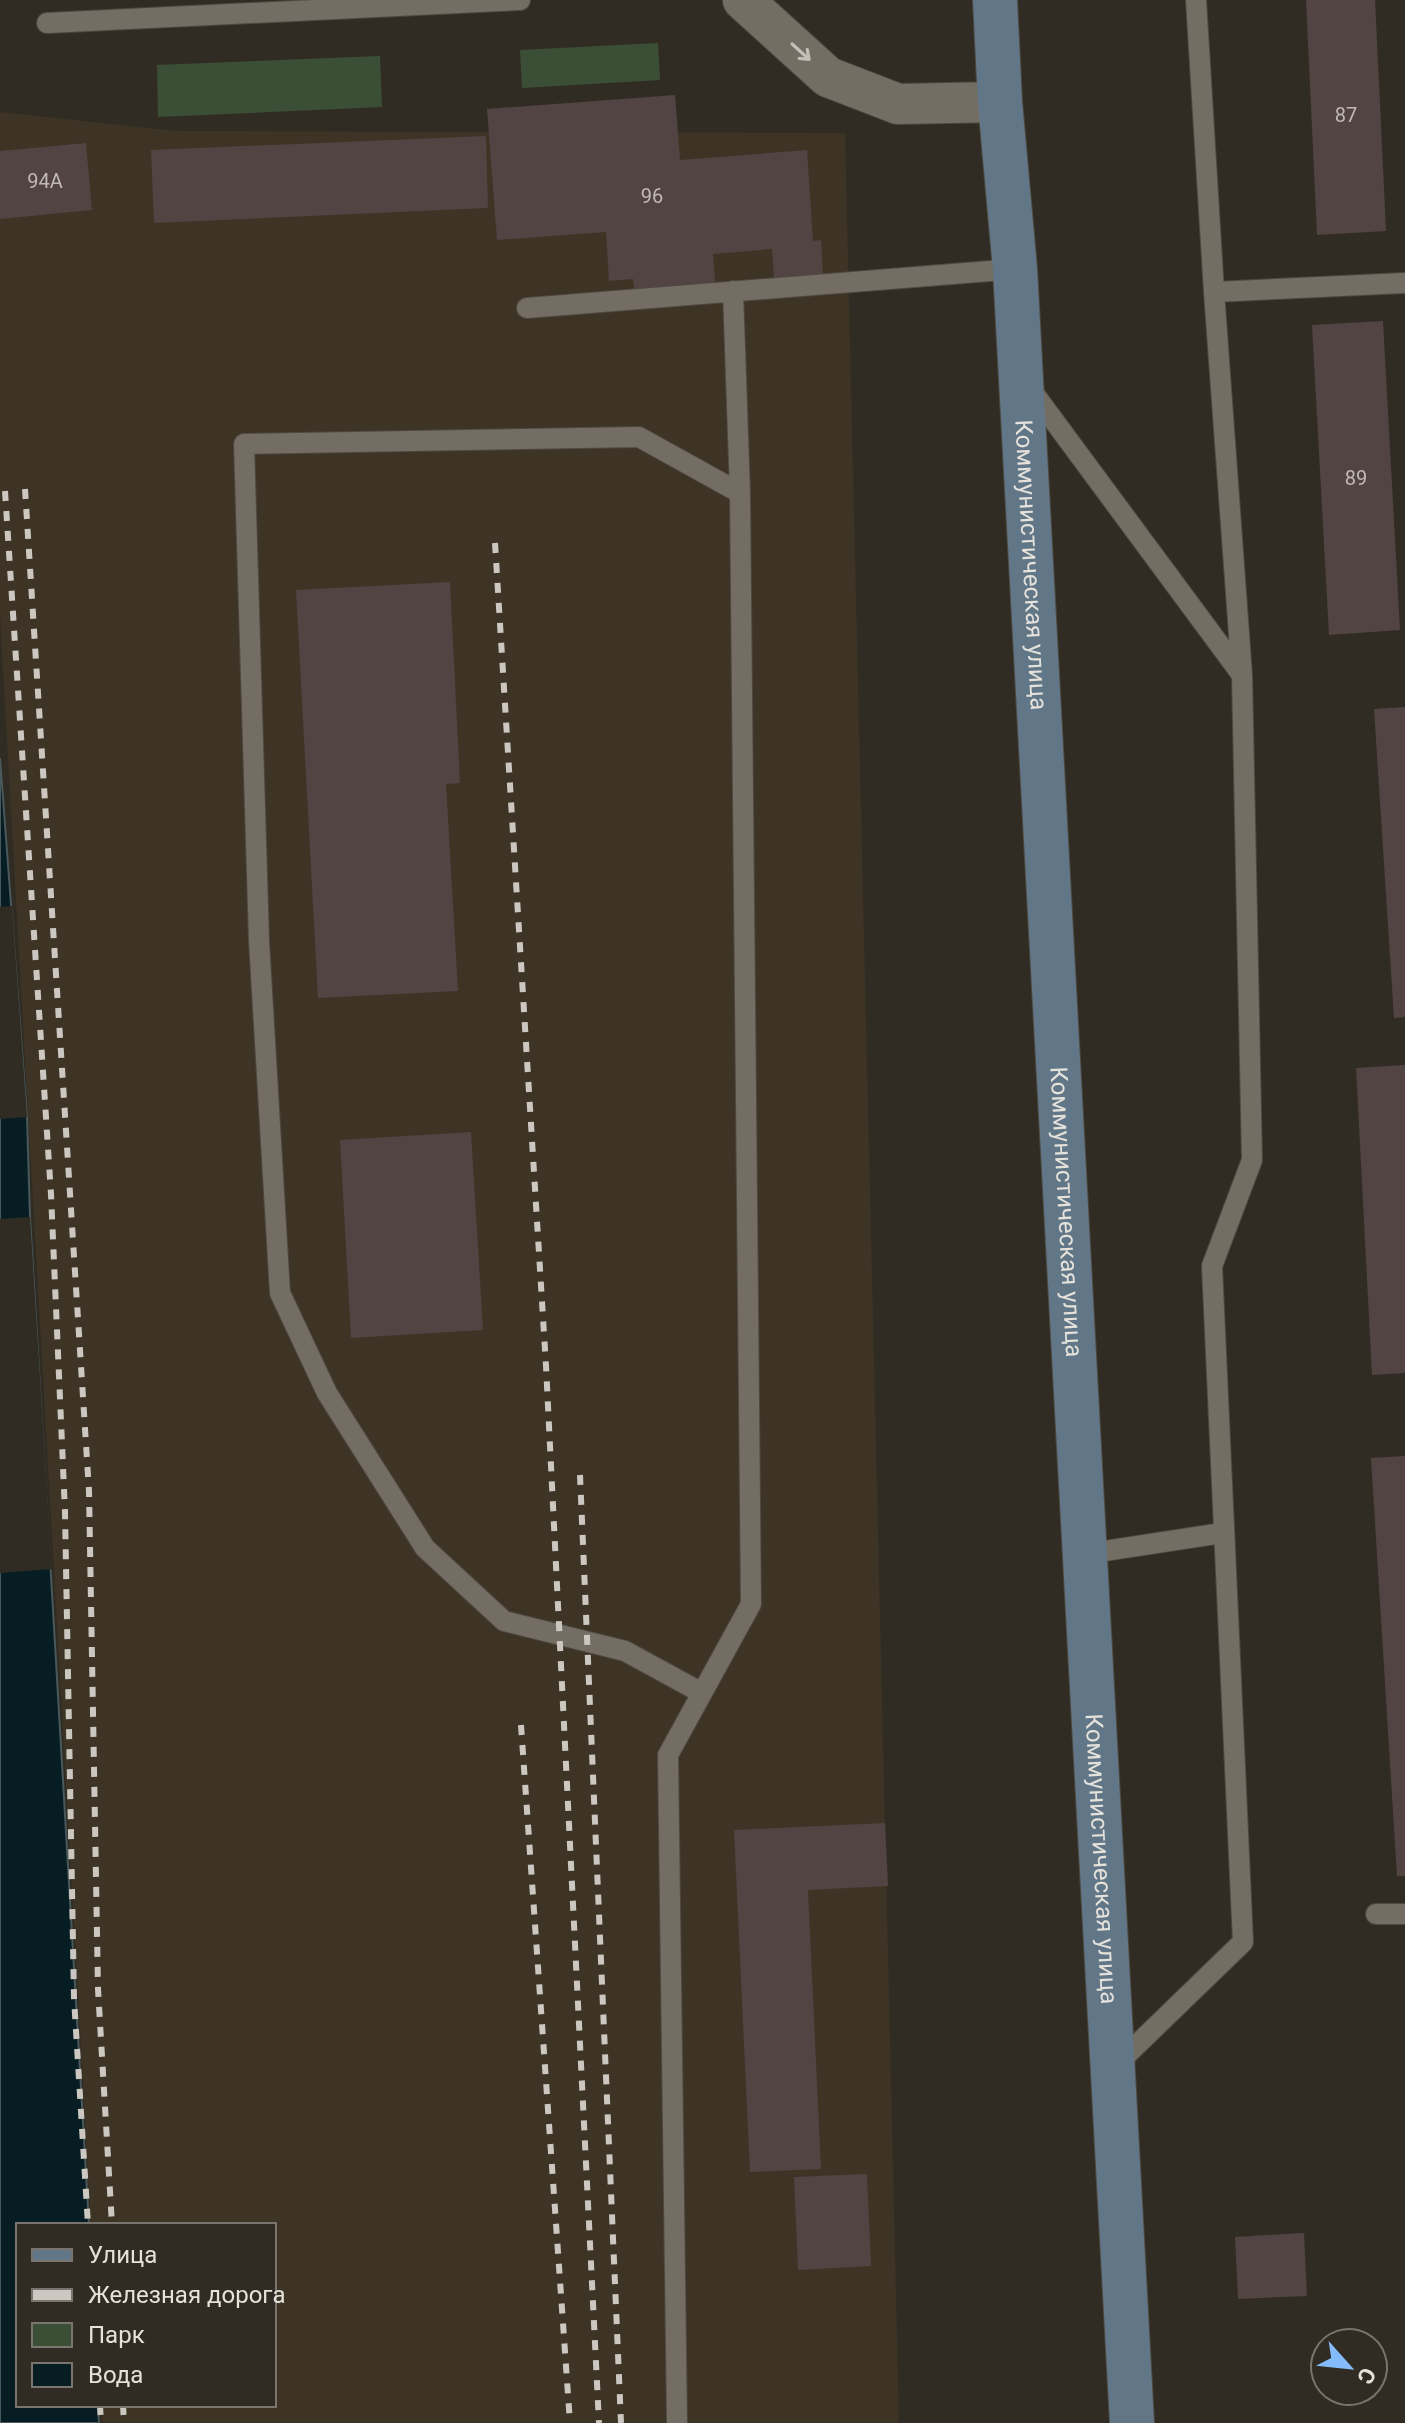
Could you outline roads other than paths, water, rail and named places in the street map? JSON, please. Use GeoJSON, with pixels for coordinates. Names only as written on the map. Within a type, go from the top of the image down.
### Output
{"type":"FeatureCollection","features":[{"type":"Feature","properties":{"kind":"main road","name":"Коммунистическая улица"},"geometry":{"type":"LineString","coordinates":[[995,0],[1000,102],[1015,269],[1132,2423]]}},
{"type":"Feature","properties":{"kind":"street"},"geometry":{"type":"LineString","coordinates":[[743,0],[828,77],[898,104],[1000,102]]}},
{"type":"Feature","properties":{"kind":"lane"},"geometry":{"type":"LineString","coordinates":[[47,23],[520,0]]}},
{"type":"Feature","properties":{"kind":"lane"},"geometry":{"type":"LineString","coordinates":[[1113,2068],[1243,1942],[1212,1266],[1252,1160],[1242,675],[1196,0]]}},
{"type":"Feature","properties":{"kind":"lane"},"geometry":{"type":"LineString","coordinates":[[527,308],[1015,269]]}},
{"type":"Feature","properties":{"kind":"lane"},"geometry":{"type":"LineString","coordinates":[[1214,292],[1405,283]]}},
{"type":"Feature","properties":{"kind":"lane"},"geometry":{"type":"LineString","coordinates":[[677,2423],[668,1755],[751,1604],[740,493],[733,291]]}},
{"type":"Feature","properties":{"kind":"lane"},"geometry":{"type":"LineString","coordinates":[[1020,374],[1242,675]]}},
{"type":"Feature","properties":{"kind":"lane"},"geometry":{"type":"LineString","coordinates":[[702,1693],[625,1651],[504,1621],[425,1548],[327,1393],[280,1293],[259,941],[244,444],[639,437],[740,493]]}},
{"type":"Feature","properties":{"kind":"lane"},"geometry":{"type":"LineString","coordinates":[[1085,1554],[1222,1533]]}},
{"type":"Feature","properties":{"kind":"lane"},"geometry":{"type":"LineString","coordinates":[[1376,1914],[1405,1914]]}},
{"type":"Feature","properties":{"kind":"water"},"geometry":{"type":"Polygon","coordinates":[[[0,758],[27,1117],[30,1217],[89,2223],[16,2223],[16,2407],[98,2407],[99,2423],[0,2423],[0,758]]]}},
{"type":"Feature","properties":{"kind":"railway"},"geometry":{"type":"LineString","coordinates":[[25,489],[89,1491],[98,1989],[112,2223]]}},
{"type":"Feature","properties":{"kind":"railway"},"geometry":{"type":"LineString","coordinates":[[5,491],[51,1194],[65,1512],[74,1998],[88,2223]]}},
{"type":"Feature","properties":{"kind":"railway"},"geometry":{"type":"LineString","coordinates":[[495,543],[546,1366],[599,2423]]}},
{"type":"Feature","properties":{"kind":"railway"},"geometry":{"type":"LineString","coordinates":[[580,1475],[621,2423]]}},
{"type":"Feature","properties":{"kind":"railway"},"geometry":{"type":"LineString","coordinates":[[521,1725],[570,2423]]}},
{"type":"Feature","properties":{"kind":"railway"},"geometry":{"type":"LineString","coordinates":[[100,2407],[101,2423]]}},
{"type":"Feature","properties":{"kind":"railway"},"geometry":{"type":"LineString","coordinates":[[123,2407],[124,2423]]}}]}
